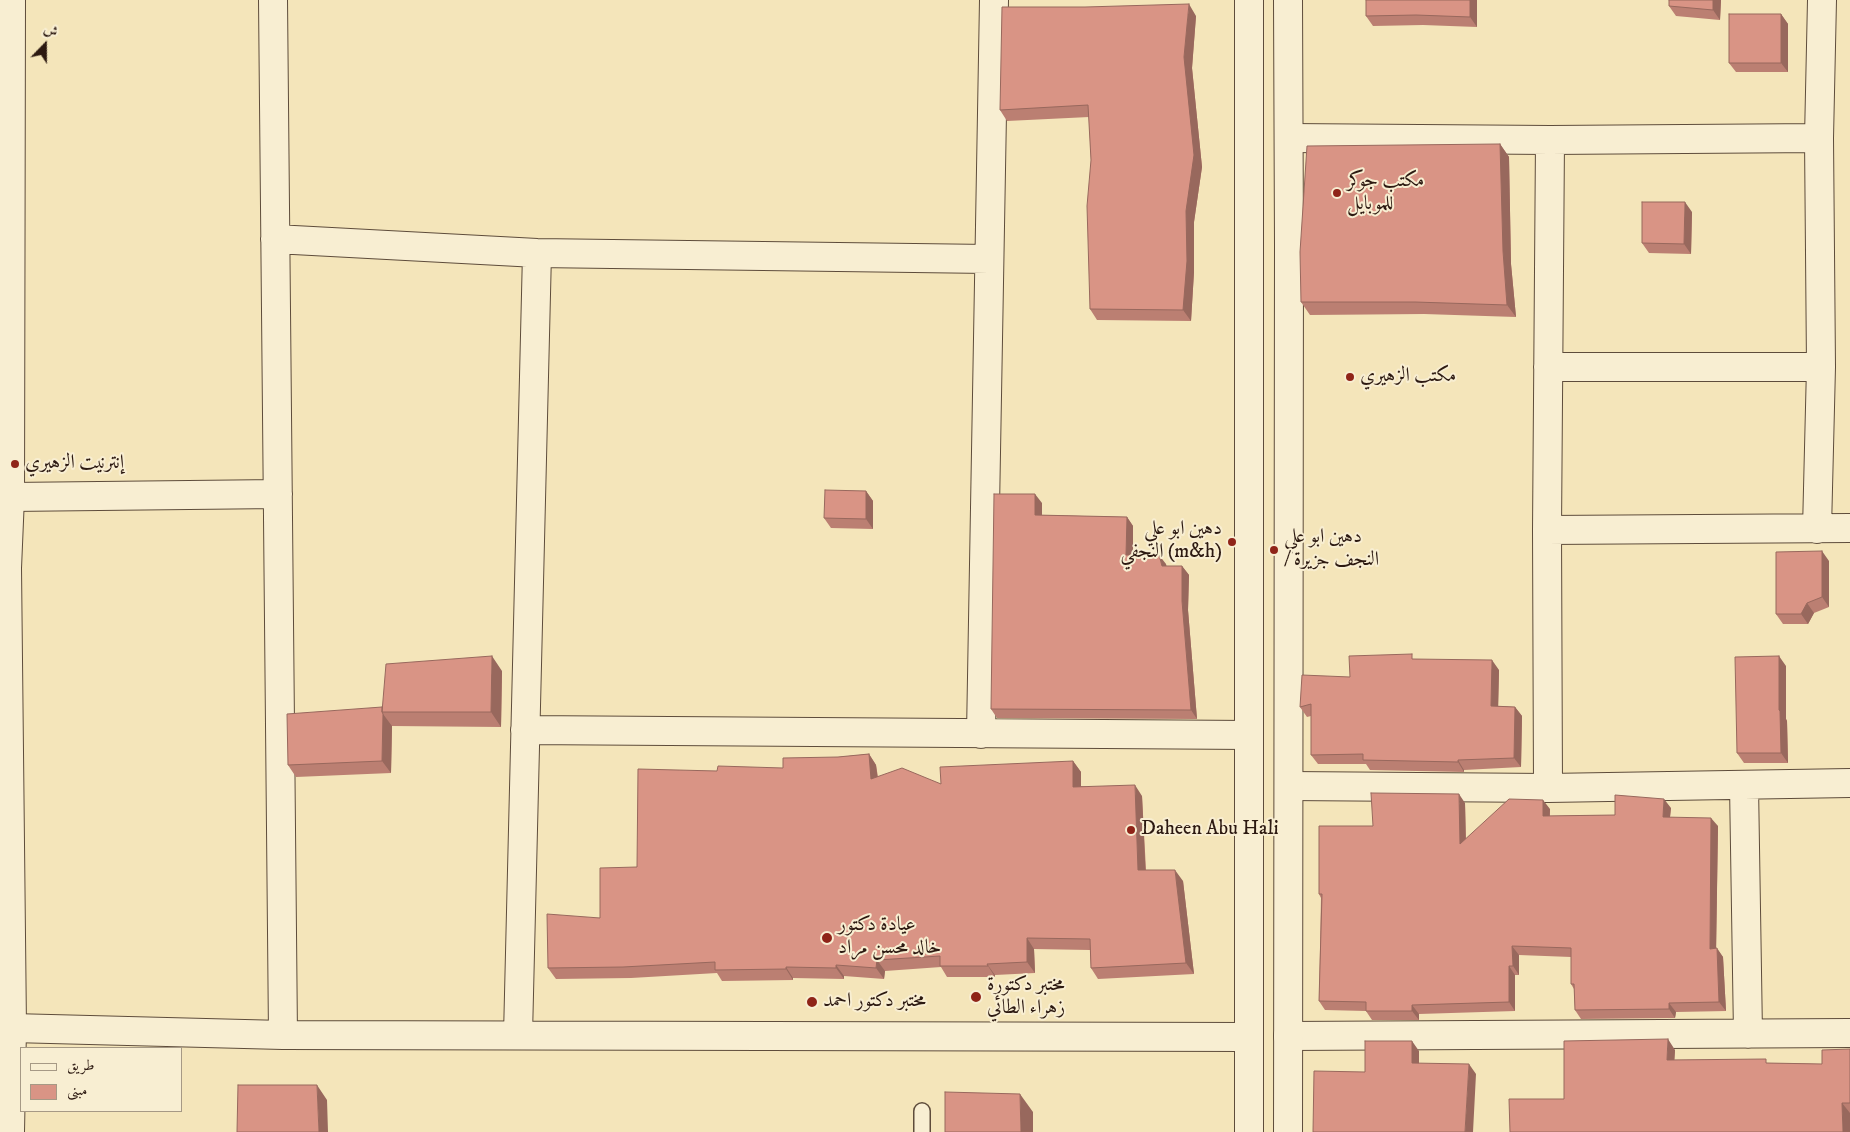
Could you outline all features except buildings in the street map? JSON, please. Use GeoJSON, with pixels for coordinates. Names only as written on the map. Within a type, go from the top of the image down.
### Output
{"type":"FeatureCollection","features":[{"type":"Feature","properties":{"kind":"street"},"geometry":{"type":"LineString","coordinates":[[10,1132],[12,1028],[5,685],[10,497],[11,0]]}},
{"type":"Feature","properties":{"kind":"street"},"geometry":{"type":"LineString","coordinates":[[273,0],[283,1035]]}},
{"type":"Feature","properties":{"kind":"street"},"geometry":{"type":"LineString","coordinates":[[981,734],[994,0]]}},
{"type":"Feature","properties":{"kind":"street"},"geometry":{"type":"LineString","coordinates":[[1249,0],[1249,1132]]}},
{"type":"Feature","properties":{"kind":"street"},"geometry":{"type":"LineString","coordinates":[[1288,0],[1290,246],[1288,1132]]}},
{"type":"Feature","properties":{"kind":"street"},"geometry":{"type":"LineString","coordinates":[[1817,529],[1821,367],[1819,138],[1822,0]]}},
{"type":"Feature","properties":{"kind":"street"},"geometry":{"type":"LineString","coordinates":[[1289,138],[1550,140],[1819,138]]}},
{"type":"Feature","properties":{"kind":"street"},"geometry":{"type":"LineString","coordinates":[[1548,788],[1547,530],[1550,140]]}},
{"type":"Feature","properties":{"kind":"street"},"geometry":{"type":"LineString","coordinates":[[275,238],[537,253],[989,259]]}},
{"type":"Feature","properties":{"kind":"street"},"geometry":{"type":"LineString","coordinates":[[1249,245],[1260,254],[1269,256],[1285,251],[1290,246]]}},
{"type":"Feature","properties":{"kind":"street"},"geometry":{"type":"LineString","coordinates":[[518,1035],[537,253]]}},
{"type":"Feature","properties":{"kind":"street"},"geometry":{"type":"LineString","coordinates":[[1248,298],[1254,292],[1270,289],[1279,292],[1289,300]]}},
{"type":"Feature","properties":{"kind":"street"},"geometry":{"type":"LineString","coordinates":[[1548,367],[1821,367]]}},
{"type":"Feature","properties":{"kind":"street"},"geometry":{"type":"LineString","coordinates":[[10,497],[278,494]]}},
{"type":"Feature","properties":{"kind":"street"},"geometry":{"type":"LineString","coordinates":[[1547,530],[1850,528]]}},
{"type":"Feature","properties":{"kind":"street"},"geometry":{"type":"LineString","coordinates":[[525,730],[1249,735]]}},
{"type":"Feature","properties":{"kind":"street"},"geometry":{"type":"LineString","coordinates":[[1290,786],[1548,788],[1850,783]]}},
{"type":"Feature","properties":{"kind":"street"},"geometry":{"type":"LineString","coordinates":[[1744,785],[1748,1034]]}},
{"type":"Feature","properties":{"kind":"street"},"geometry":{"type":"LineString","coordinates":[[12,1028],[283,1035],[1249,1036]]}},
{"type":"Feature","properties":{"kind":"street"},"geometry":{"type":"LineString","coordinates":[[1288,1036],[1850,1034]]}},
{"type":"Feature","properties":{"kind":"lane"},"geometry":{"type":"LineString","coordinates":[[922,1111],[922,1132]]}},
{"type":"Feature","properties":{"kind":"place","name":"مكتب جوكر للموبايل"},"geometry":{"type":"Point","coordinates":[1337,193]}},
{"type":"Feature","properties":{"kind":"place","name":"مكتب الزهيري"},"geometry":{"type":"Point","coordinates":[1350,377]}},
{"type":"Feature","properties":{"kind":"place","name":"إنترنيت الزهيري"},"geometry":{"type":"Point","coordinates":[15,464]}},
{"type":"Feature","properties":{"kind":"place","name":"دهين ابو علي النجفي (m&h)"},"geometry":{"type":"Point","coordinates":[1232,542]}},
{"type":"Feature","properties":{"kind":"place","name":"دهين ابو علي / النجف جزيرة"},"geometry":{"type":"Point","coordinates":[1274,550]}},
{"type":"Feature","properties":{"kind":"place","name":"Daheen Abu Hali"},"geometry":{"type":"Point","coordinates":[1131,830]}},
{"type":"Feature","properties":{"kind":"place","name":"عيادة دكتور خالد محسن مراد"},"geometry":{"type":"Point","coordinates":[827,938]}},
{"type":"Feature","properties":{"kind":"place","name":"مختبر دكتورة زهراء الطائي"},"geometry":{"type":"Point","coordinates":[976,997]}},
{"type":"Feature","properties":{"kind":"place","name":"مختبر دكتور احمد"},"geometry":{"type":"Point","coordinates":[812,1002]}}]}
